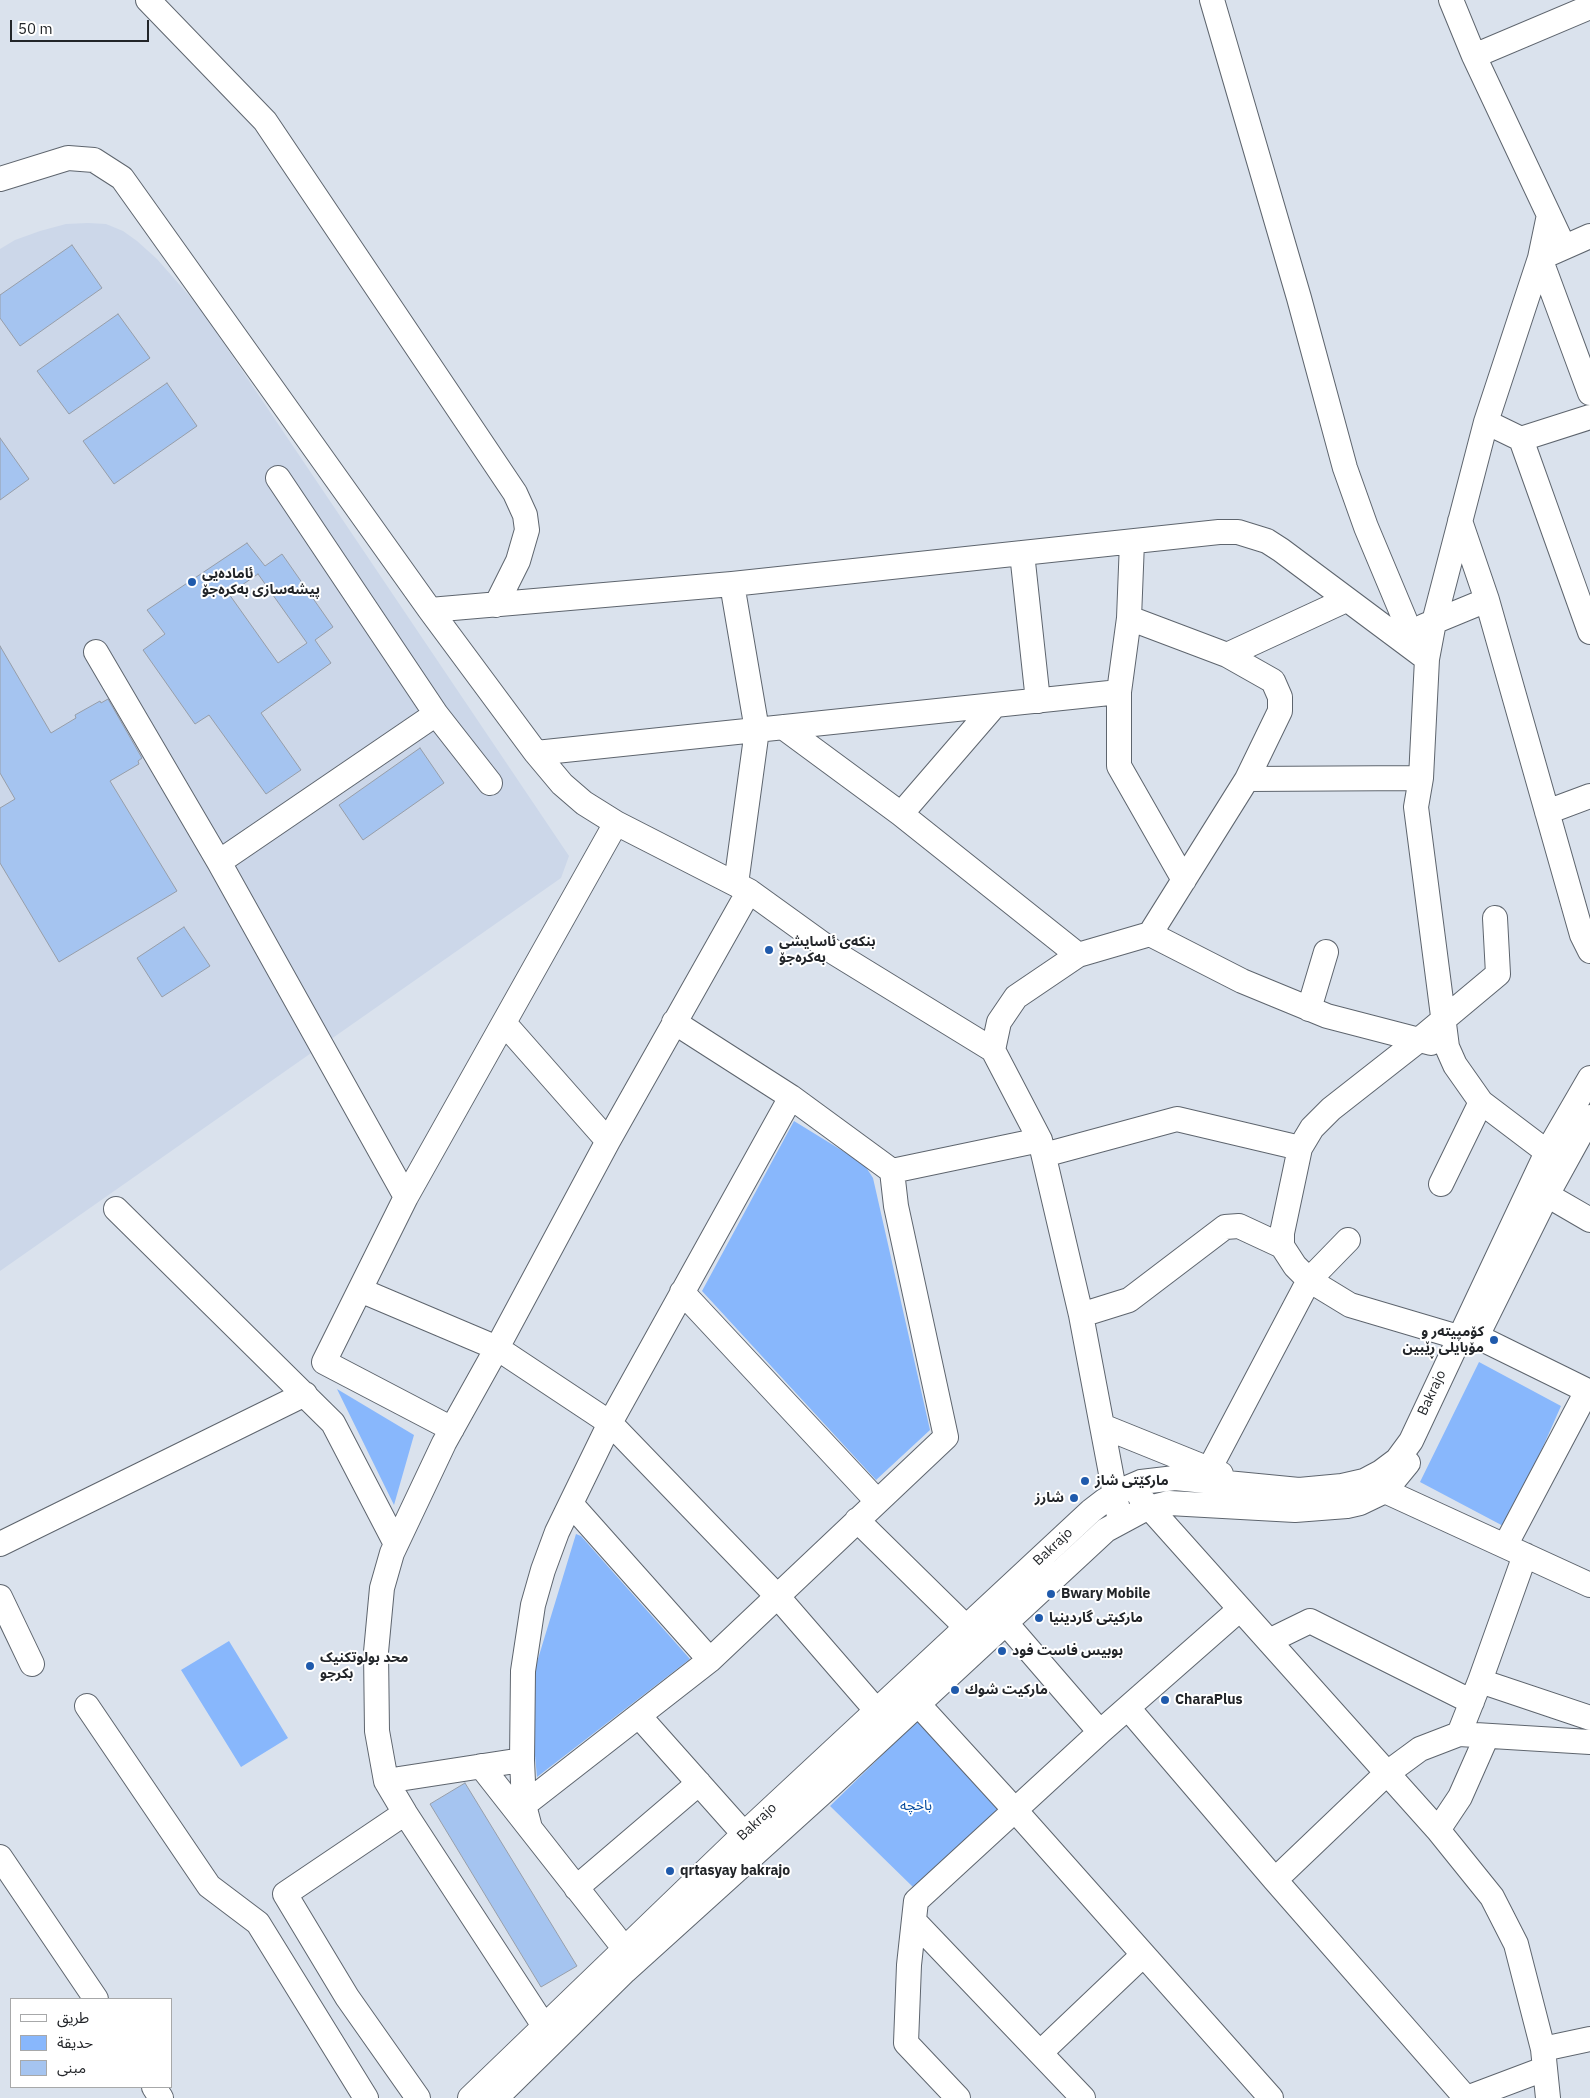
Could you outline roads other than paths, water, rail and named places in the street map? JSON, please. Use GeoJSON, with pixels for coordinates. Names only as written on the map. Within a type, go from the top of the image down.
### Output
{"type":"FeatureCollection","features":[{"type":"Feature","properties":{"kind":"street"},"geometry":{"type":"LineString","coordinates":[[148,0],[265,121],[515,493],[526,515],[527,530],[518,561],[496,606]]}},
{"type":"Feature","properties":{"kind":"street"},"geometry":{"type":"LineString","coordinates":[[1212,0],[1297,289],[1345,468],[1404,635]]}},
{"type":"Feature","properties":{"kind":"street"},"geometry":{"type":"LineString","coordinates":[[1451,0],[1474,56],[1564,247]]}},
{"type":"Feature","properties":{"kind":"street"},"geometry":{"type":"LineString","coordinates":[[1474,56],[1590,7]]}},
{"type":"Feature","properties":{"kind":"street"},"geometry":{"type":"LineString","coordinates":[[0,179],[68,158],[94,160],[122,178],[430,610],[536,753],[562,784],[584,803],[616,823],[743,888],[835,953],[992,1050],[1042,1147],[1081,1314],[1110,1465],[1123,1490],[1149,1508],[1438,1830],[1492,1897],[1516,1944],[1544,2059],[1548,2098]]}},
{"type":"Feature","properties":{"kind":"street"},"geometry":{"type":"LineString","coordinates":[[1547,1152],[1481,1102],[1456,1065],[1447,1047],[1416,807],[1421,778],[1427,659],[1434,622],[1486,422],[1540,258],[1549,214]]}},
{"type":"Feature","properties":{"kind":"street"},"geometry":{"type":"LineString","coordinates":[[1540,258],[1590,236]]}},
{"type":"Feature","properties":{"kind":"street"},"geometry":{"type":"LineString","coordinates":[[1540,258],[1590,393]]}},
{"type":"Feature","properties":{"kind":"street"},"geometry":{"type":"LineString","coordinates":[[1486,422],[1521,439],[1590,417]]}},
{"type":"Feature","properties":{"kind":"street"},"geometry":{"type":"LineString","coordinates":[[1521,439],[1590,632]]}},
{"type":"Feature","properties":{"kind":"street"},"geometry":{"type":"LineString","coordinates":[[278,478],[436,714],[490,783]]}},
{"type":"Feature","properties":{"kind":"street"},"geometry":{"type":"LineString","coordinates":[[1460,521],[1487,600],[1582,935],[1590,951]]}},
{"type":"Feature","properties":{"kind":"street"},"geometry":{"type":"LineString","coordinates":[[430,610],[496,606],[732,584],[1219,532],[1238,532],[1266,541],[1281,550],[1346,600],[1404,635],[1427,659]]}},
{"type":"Feature","properties":{"kind":"street"},"geometry":{"type":"LineString","coordinates":[[1132,542],[1129,618],[1119,692],[1119,766],[1184,880]]}},
{"type":"Feature","properties":{"kind":"street"},"geometry":{"type":"LineString","coordinates":[[1022,553],[1038,701]]}},
{"type":"Feature","properties":{"kind":"street"},"geometry":{"type":"LineString","coordinates":[[544,2026],[386,1781],[377,1731],[376,1652],[382,1588],[396,1544],[452,1428],[674,1022],[743,888],[757,730],[732,584]]}},
{"type":"Feature","properties":{"kind":"street"},"geometry":{"type":"LineString","coordinates":[[1226,655],[1346,600]]}},
{"type":"Feature","properties":{"kind":"street"},"geometry":{"type":"LineString","coordinates":[[1404,635],[1487,600]]}},
{"type":"Feature","properties":{"kind":"street"},"geometry":{"type":"LineString","coordinates":[[992,1050],[999,1022],[1016,997],[1078,955],[1150,934],[1247,779],[1280,711],[1280,697],[1273,682],[1226,655],[1129,618]]}},
{"type":"Feature","properties":{"kind":"street"},"geometry":{"type":"LineString","coordinates":[[96,652],[219,862],[406,1197]]}},
{"type":"Feature","properties":{"kind":"street"},"geometry":{"type":"LineString","coordinates":[[536,753],[1119,692]]}},
{"type":"Feature","properties":{"kind":"street"},"geometry":{"type":"LineString","coordinates":[[901,814],[995,705]]}},
{"type":"Feature","properties":{"kind":"street"},"geometry":{"type":"LineString","coordinates":[[219,862],[436,714]]}},
{"type":"Feature","properties":{"kind":"street"},"geometry":{"type":"LineString","coordinates":[[783,728],[901,814],[1078,955]]}},
{"type":"Feature","properties":{"kind":"street"},"geometry":{"type":"LineString","coordinates":[[1247,779],[1421,778]]}},
{"type":"Feature","properties":{"kind":"street"},"geometry":{"type":"LineString","coordinates":[[1547,812],[1590,796]]}},
{"type":"Feature","properties":{"kind":"street"},"geometry":{"type":"LineString","coordinates":[[452,1428],[324,1362],[406,1197],[616,823]]}},
{"type":"Feature","properties":{"kind":"street"},"geometry":{"type":"LineString","coordinates":[[1282,1246],[1282,1234],[1300,1148],[1322,1117],[1498,974],[1495,918]]}},
{"type":"Feature","properties":{"kind":"street"},"geometry":{"type":"LineString","coordinates":[[1150,934],[1242,980],[1327,1016],[1447,1047]]}},
{"type":"Feature","properties":{"kind":"street"},"geometry":{"type":"LineString","coordinates":[[1309,1009],[1326,952]]}},
{"type":"Feature","properties":{"kind":"street"},"geometry":{"type":"LineString","coordinates":[[674,1022],[791,1097],[892,1171],[1042,1147],[1177,1119],[1300,1148]]}},
{"type":"Feature","properties":{"kind":"street"},"geometry":{"type":"LineString","coordinates":[[504,1023],[608,1141]]}},
{"type":"Feature","properties":{"kind":"street","name":"Bakrajo"},"geometry":{"type":"LineString","coordinates":[[496,2098],[625,1971],[918,1704],[1092,1542],[1120,1521],[1149,1508],[1169,1503],[1295,1510],[1331,1508],[1360,1502],[1385,1491],[1427,1436],[1467,1337],[1547,1152],[1590,1078]]}},
{"type":"Feature","properties":{"kind":"street"},"geometry":{"type":"LineString","coordinates":[[530,1828],[524,1805],[522,1760],[524,1671],[533,1605],[543,1570],[571,1504],[610,1423],[791,1097]]}},
{"type":"Feature","properties":{"kind":"street"},"geometry":{"type":"LineString","coordinates":[[1441,1184],[1481,1102]]}},
{"type":"Feature","properties":{"kind":"street","name":"Bakrajo"},"geometry":{"type":"LineString","coordinates":[[470,2098],[744,1834],[1091,1511],[1123,1490],[1158,1479],[1207,1474],[1244,1483],[1299,1490],[1364,1481],[1382,1472],[1397,1460],[1411,1441],[1590,1117]]}},
{"type":"Feature","properties":{"kind":"street"},"geometry":{"type":"LineString","coordinates":[[524,1805],[710,1660],[946,1437],[896,1206],[892,1171]]}},
{"type":"Feature","properties":{"kind":"street"},"geometry":{"type":"LineString","coordinates":[[1547,1195],[1590,1220]]}},
{"type":"Feature","properties":{"kind":"street"},"geometry":{"type":"LineString","coordinates":[[116,1209],[334,1423],[396,1544]]}},
{"type":"Feature","properties":{"kind":"street"},"geometry":{"type":"LineString","coordinates":[[1081,1314],[1130,1300],[1225,1227],[1239,1226],[1282,1246],[1295,1266],[1309,1280],[1350,1306],[1467,1337],[1588,1391],[1515,1551],[1476,1692],[1459,1734]]}},
{"type":"Feature","properties":{"kind":"street"},"geometry":{"type":"LineString","coordinates":[[1102,1426],[1207,1474],[1309,1280],[1348,1240]]}},
{"type":"Feature","properties":{"kind":"street"},"geometry":{"type":"LineString","coordinates":[[360,1290],[497,1348],[610,1423],[778,1597],[876,1710]]}},
{"type":"Feature","properties":{"kind":"street"},"geometry":{"type":"LineString","coordinates":[[682,1292],[877,1501]]}},
{"type":"Feature","properties":{"kind":"street"},"geometry":{"type":"LineString","coordinates":[[0,1544],[305,1394]]}},
{"type":"Feature","properties":{"kind":"street"},"geometry":{"type":"LineString","coordinates":[[1120,1521],[1123,1490]]}},
{"type":"Feature","properties":{"kind":"street"},"geometry":{"type":"LineString","coordinates":[[1385,1491],[1590,1585]]}},
{"type":"Feature","properties":{"kind":"street"},"geometry":{"type":"LineString","coordinates":[[571,1504],[710,1660]]}},
{"type":"Feature","properties":{"kind":"street"},"geometry":{"type":"LineString","coordinates":[[857,1520],[967,1628]]}},
{"type":"Feature","properties":{"kind":"street"},"geometry":{"type":"LineString","coordinates":[[0,1597],[32,1664]]}},
{"type":"Feature","properties":{"kind":"street"},"geometry":{"type":"LineString","coordinates":[[958,2098],[906,2042],[909,1965],[916,1901],[1014,1809],[1240,1609]]}},
{"type":"Feature","properties":{"kind":"street"},"geometry":{"type":"LineString","coordinates":[[1269,1641],[1310,1621],[1476,1692],[1590,1718]]}},
{"type":"Feature","properties":{"kind":"street"},"geometry":{"type":"LineString","coordinates":[[1005,1622],[1100,1732]]}},
{"type":"Feature","properties":{"kind":"street"},"geometry":{"type":"LineString","coordinates":[[918,1704],[1271,2098]]}},
{"type":"Feature","properties":{"kind":"street"},"geometry":{"type":"LineString","coordinates":[[87,1706],[209,1886],[258,1922],[366,2098]]}},
{"type":"Feature","properties":{"kind":"street"},"geometry":{"type":"LineString","coordinates":[[1128,1708],[1275,1880],[1467,2098],[1544,2059],[1590,2039]]}},
{"type":"Feature","properties":{"kind":"street"},"geometry":{"type":"LineString","coordinates":[[639,1716],[744,1834]]}},
{"type":"Feature","properties":{"kind":"street"},"geometry":{"type":"LineString","coordinates":[[1275,1880],[1386,1774],[1420,1749],[1459,1734],[1590,1742]]}},
{"type":"Feature","properties":{"kind":"street"},"geometry":{"type":"LineString","coordinates":[[1438,1830],[1460,1797],[1486,1736]]}},
{"type":"Feature","properties":{"kind":"street"},"geometry":{"type":"LineString","coordinates":[[386,1781],[522,1760]]}},
{"type":"Feature","properties":{"kind":"street"},"geometry":{"type":"LineString","coordinates":[[480,1766],[624,1948]]}},
{"type":"Feature","properties":{"kind":"street"},"geometry":{"type":"LineString","coordinates":[[576,1888],[699,1783]]}},
{"type":"Feature","properties":{"kind":"street"},"geometry":{"type":"LineString","coordinates":[[405,1813],[286,1894],[347,1997],[418,2098]]}},
{"type":"Feature","properties":{"kind":"street"},"geometry":{"type":"LineString","coordinates":[[0,1857],[95,1998]]}},
{"type":"Feature","properties":{"kind":"street"},"geometry":{"type":"LineString","coordinates":[[914,1921],[1041,2052],[1082,2098]]}},
{"type":"Feature","properties":{"kind":"street"},"geometry":{"type":"LineString","coordinates":[[1041,2052],[1143,1955]]}},
{"type":"Feature","properties":{"kind":"place","name":"ئامادەیی پیشەسازی بەکرەجۆ"},"geometry":{"type":"Point","coordinates":[192,582]}},
{"type":"Feature","properties":{"kind":"place","name":"بنکەی ئاسایشی بەکرەجۆ"},"geometry":{"type":"Point","coordinates":[769,950]}},
{"type":"Feature","properties":{"kind":"place","name":"کۆمپیتەر و مۆبایلی ڕێبین"},"geometry":{"type":"Point","coordinates":[1494,1340]}},
{"type":"Feature","properties":{"kind":"place","name":"مارکێتی شاز"},"geometry":{"type":"Point","coordinates":[1085,1481]}},
{"type":"Feature","properties":{"kind":"place","name":"شارز"},"geometry":{"type":"Point","coordinates":[1074,1498]}},
{"type":"Feature","properties":{"kind":"place","name":"Bwary Mobile"},"geometry":{"type":"Point","coordinates":[1051,1594]}},
{"type":"Feature","properties":{"kind":"place","name":"مارکیتی گاردینیا"},"geometry":{"type":"Point","coordinates":[1039,1618]}},
{"type":"Feature","properties":{"kind":"place","name":"بوبيس فاست فود"},"geometry":{"type":"Point","coordinates":[1002,1651]}},
{"type":"Feature","properties":{"kind":"place","name":"محد بولوتکنیک بکرجو"},"geometry":{"type":"Point","coordinates":[310,1666]}},
{"type":"Feature","properties":{"kind":"place","name":"ماركيت شوك"},"geometry":{"type":"Point","coordinates":[955,1690]}},
{"type":"Feature","properties":{"kind":"place","name":"CharaPlus"},"geometry":{"type":"Point","coordinates":[1165,1700]}},
{"type":"Feature","properties":{"kind":"place","name":"qrtasyay bakrajo"},"geometry":{"type":"Point","coordinates":[670,1871]}},
{"type":"Feature","properties":{"kind":"park label","name":"باخچە"},"geometry":{"type":"Point","coordinates":[916,1806]}}]}
